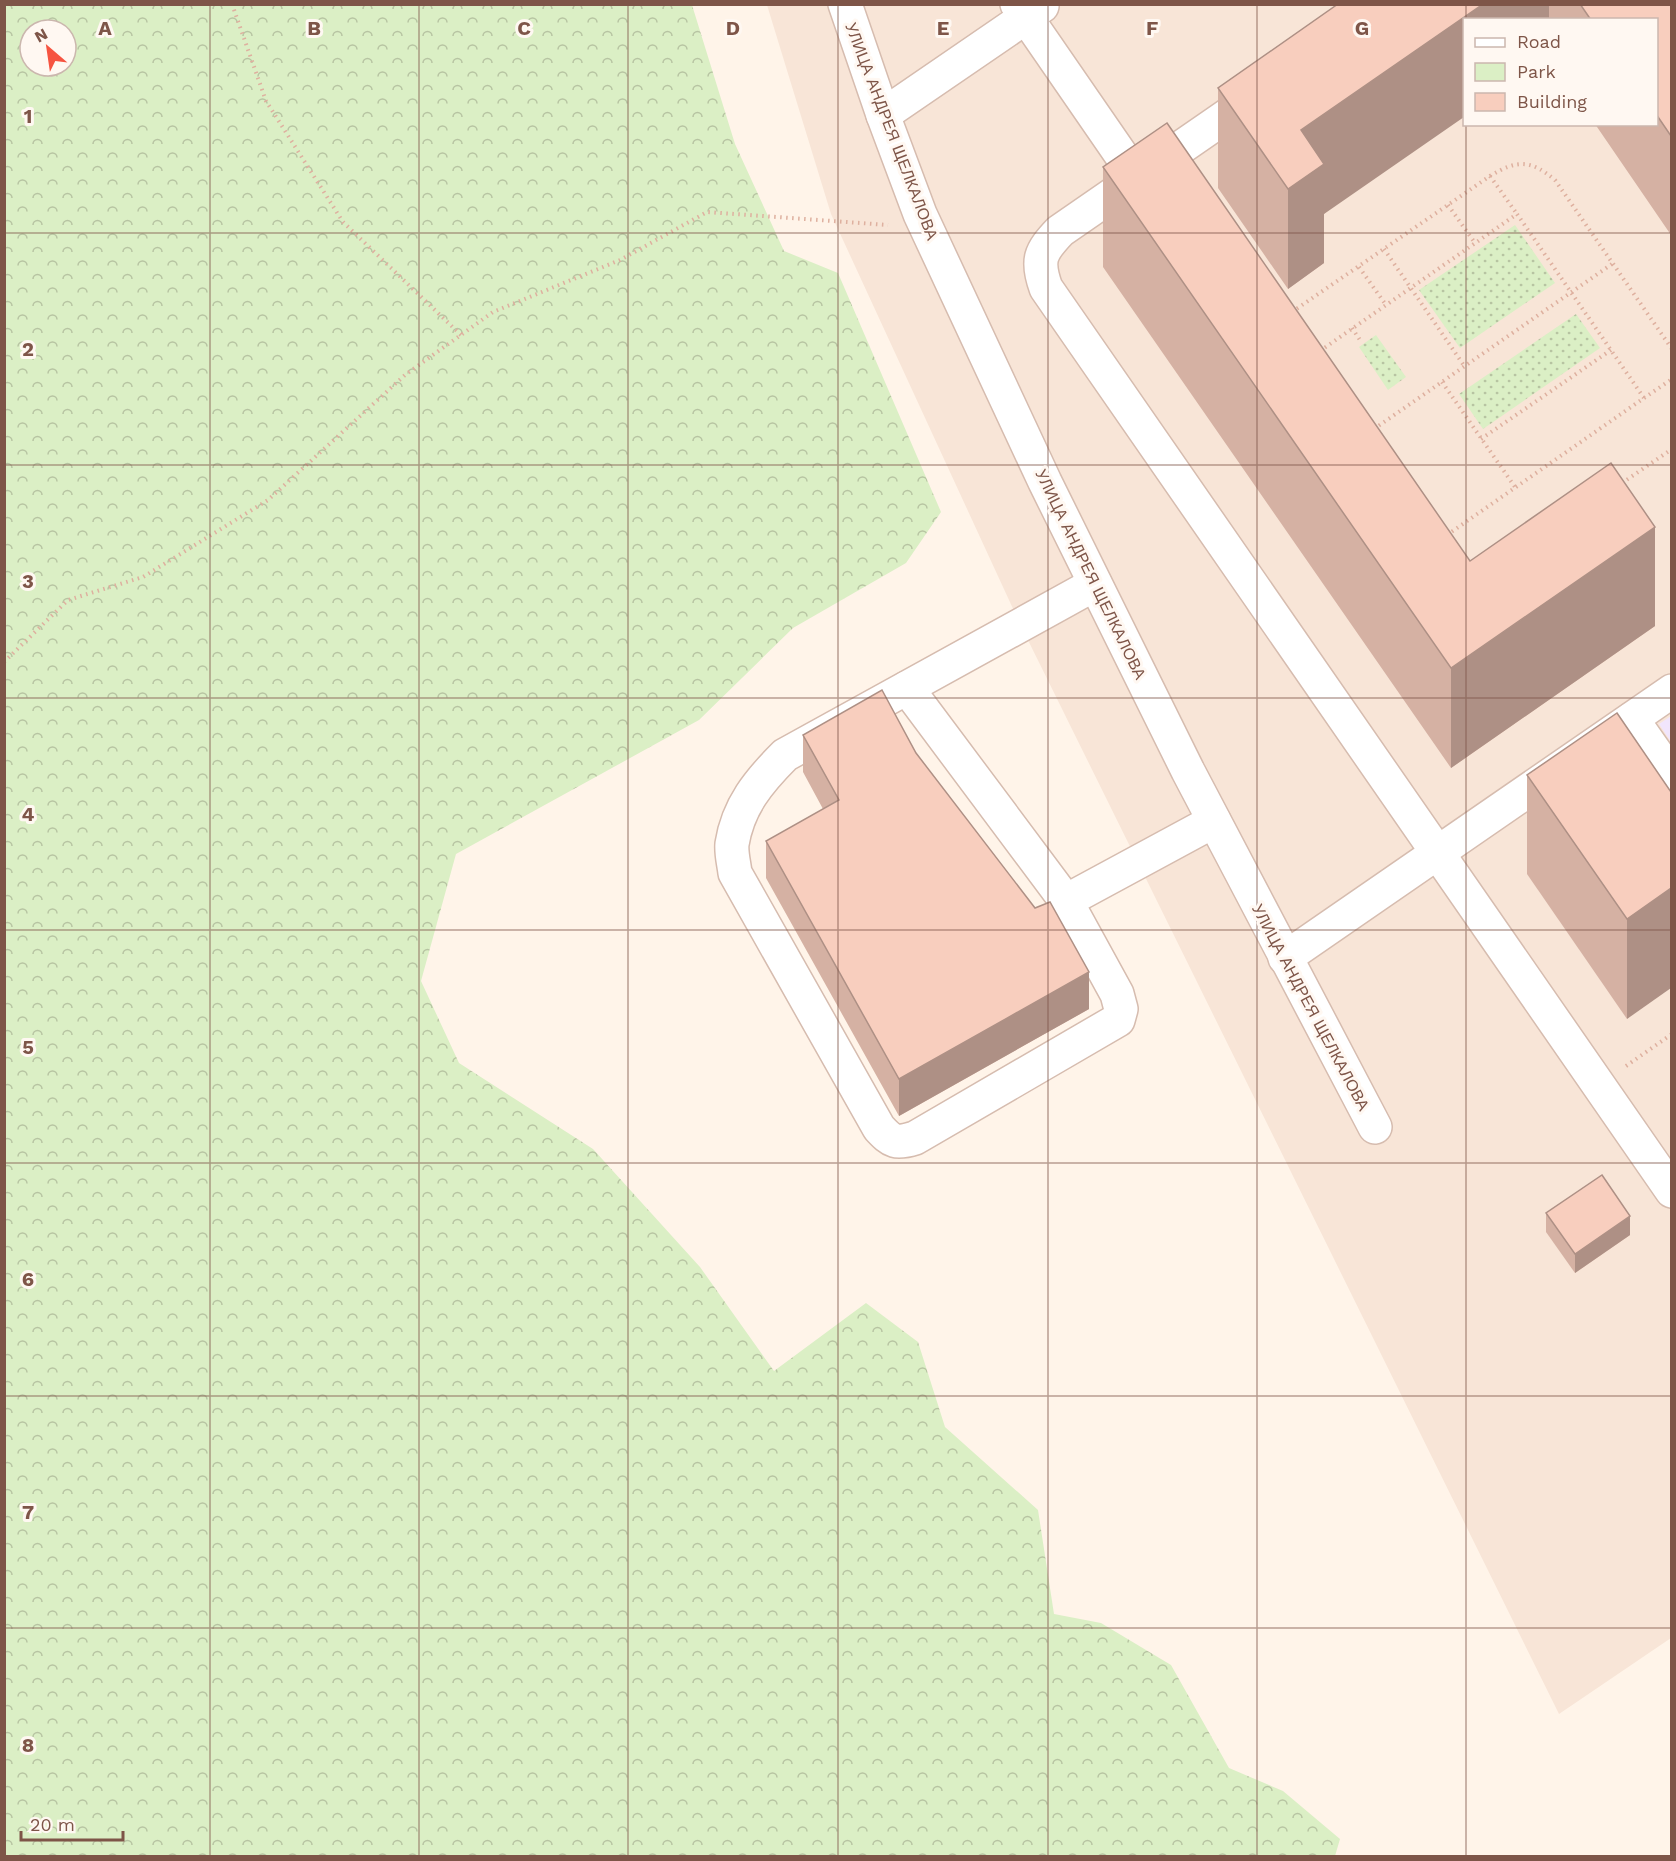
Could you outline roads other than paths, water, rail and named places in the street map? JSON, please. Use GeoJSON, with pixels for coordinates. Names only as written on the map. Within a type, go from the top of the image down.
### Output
{"type":"FeatureCollection","features":[{"type":"Feature","properties":{"kind":"street","name":"УЛИЦА АНДРЕЯ ЩЕЛКАЛОВА"},"geometry":{"type":"LineString","coordinates":[[845,4],[920,214],[1045,482],[1214,821],[1375,1126]]}},
{"type":"Feature","properties":{"kind":"street"},"geometry":{"type":"LineString","coordinates":[[883,115],[1028,9],[1137,178]]}},
{"type":"Feature","properties":{"kind":"street"},"geometry":{"type":"LineString","coordinates":[[1278,80],[1060,231],[1045,247],[1040,259],[1040,272],[1046,288],[1671,1191]]}},
{"type":"Feature","properties":{"kind":"street"},"geometry":{"type":"LineString","coordinates":[[907,688],[1066,901],[1117,994],[1121,1009],[1118,1020],[915,1138],[901,1142],[889,1138],[879,1128],[735,873],[732,847],[738,818],[759,781],[785,755],[1095,584]]}},
{"type":"Feature","properties":{"kind":"street"},"geometry":{"type":"LineString","coordinates":[[1285,958],[1671,691]]}},
{"type":"Feature","properties":{"kind":"street"},"geometry":{"type":"LineString","coordinates":[[1632,719],[1671,776]]}},
{"type":"Feature","properties":{"kind":"street"},"geometry":{"type":"LineString","coordinates":[[1066,901],[1214,821]]}}]}
